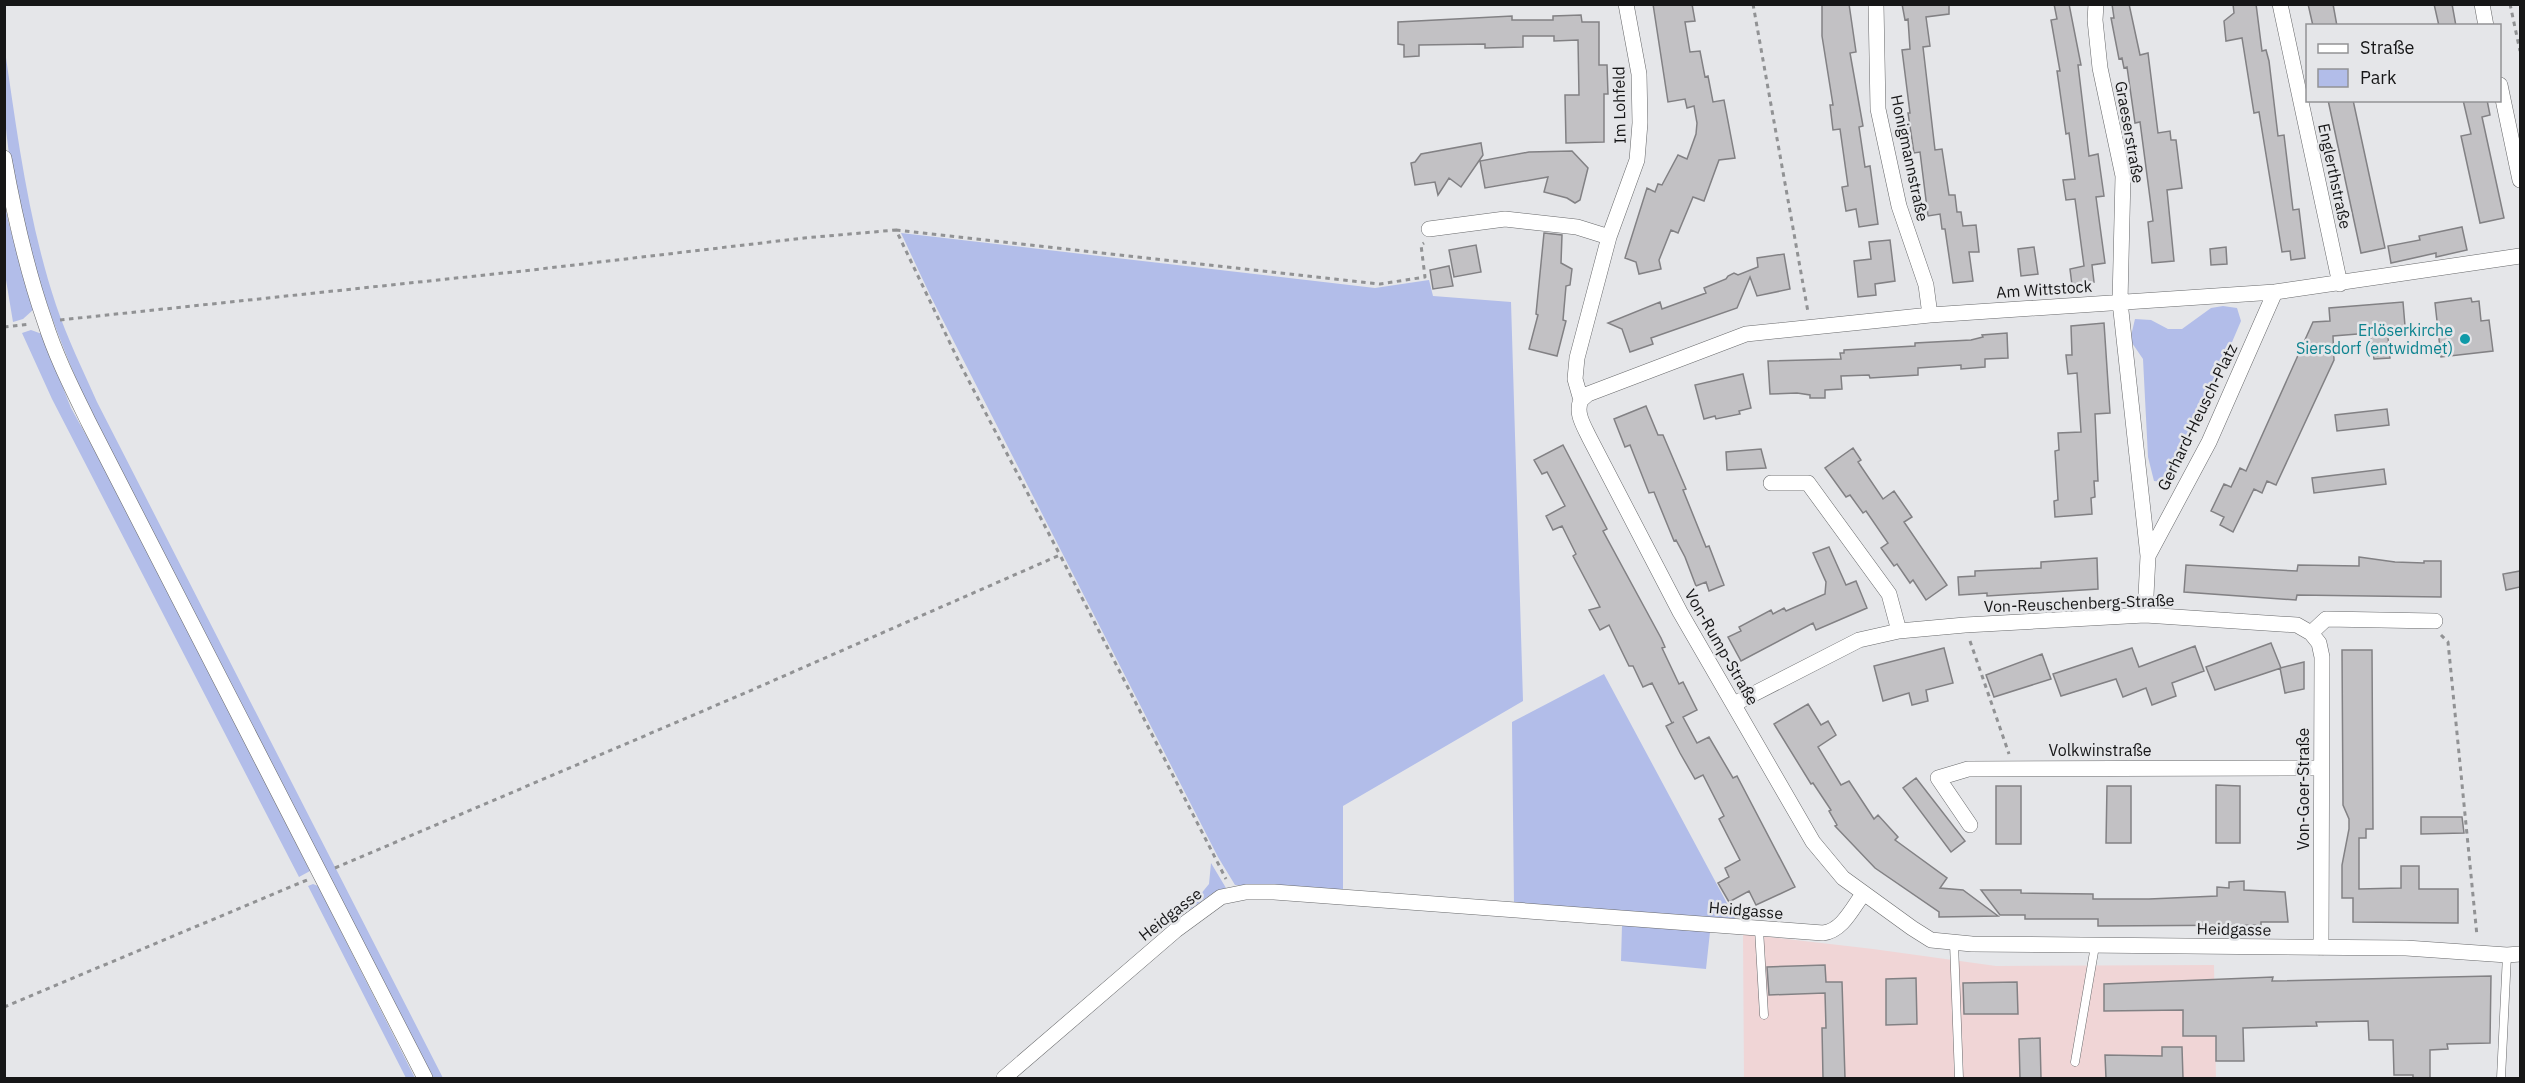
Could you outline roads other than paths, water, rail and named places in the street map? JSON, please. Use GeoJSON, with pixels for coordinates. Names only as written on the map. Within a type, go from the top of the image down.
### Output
{"type":"FeatureCollection","features":[{"type":"Feature","properties":{"kind":"street","name":"Im Lohfeld"},"geometry":{"type":"LineString","coordinates":[[1581,400],[1575,379],[1577,358],[1609,237],[1636,160],[1640,123],[1639,74],[1626,4]]}},
{"type":"Feature","properties":{"kind":"street","name":"Honigmannstraße"},"geometry":{"type":"LineString","coordinates":[[1876,4],[1878,109],[1899,206],[1926,285],[1930,315]]}},
{"type":"Feature","properties":{"kind":"street","name":"Graeserstraße"},"geometry":{"type":"LineString","coordinates":[[2096,4],[2095,20],[2100,68],[2123,176],[2120,302]]}},
{"type":"Feature","properties":{"kind":"street","name":"Englerthstraße"},"geometry":{"type":"LineString","coordinates":[[2280,4],[2340,284]]}},
{"type":"Feature","properties":{"kind":"street"},"geometry":{"type":"LineString","coordinates":[[2482,4],[2486,24]]}},
{"type":"Feature","properties":{"kind":"street"},"geometry":{"type":"LineString","coordinates":[[2501,94],[2520,180]]}},
{"type":"Feature","properties":{"kind":"street"},"geometry":{"type":"LineString","coordinates":[[4,158],[15,219],[45,322],[89,423],[425,1078]]}},
{"type":"Feature","properties":{"kind":"street"},"geometry":{"type":"LineString","coordinates":[[1429,229],[1505,219],[1576,227],[1609,237]]}},
{"type":"Feature","properties":{"kind":"street","name":"Am Wittstock"},"geometry":{"type":"LineString","coordinates":[[1581,400],[1588,394],[1746,334],[1930,315],[2276,292],[2520,256]]}},
{"type":"Feature","properties":{"kind":"street","name":"Gerhard-Heusch-Platz"},"geometry":{"type":"LineString","coordinates":[[2148,556],[2209,442],[2276,292]]}},
{"type":"Feature","properties":{"kind":"street","name":"Gerhard-Heusch-Platz"},"geometry":{"type":"LineString","coordinates":[[2120,302],[2148,556],[2145,615]]}},
{"type":"Feature","properties":{"kind":"street","name":"Von-Rump-Straße"},"geometry":{"type":"LineString","coordinates":[[1581,400],[1578,406],[1580,417],[1589,437],[1680,612],[1813,842],[1843,878],[1863,894]]}},
{"type":"Feature","properties":{"kind":"street"},"geometry":{"type":"LineString","coordinates":[[1771,483],[1808,483],[1889,594],[1899,632]]}},
{"type":"Feature","properties":{"kind":"street","name":"Von-Reuschenberg-Straße"},"geometry":{"type":"LineString","coordinates":[[1734,704],[1859,640],[1899,632],[1965,625],[2145,615],[2297,624],[2311,633]]}},
{"type":"Feature","properties":{"kind":"street"},"geometry":{"type":"LineString","coordinates":[[2311,633],[2326,619],[2435,621]]}},
{"type":"Feature","properties":{"kind":"street","name":"Von-Goer-Straße"},"geometry":{"type":"LineString","coordinates":[[2311,633],[2319,644],[2322,657],[2321,948]]}},
{"type":"Feature","properties":{"kind":"street","name":"Volkwinstraße"},"geometry":{"type":"LineString","coordinates":[[1970,825],[1938,778],[1968,769],[2321,768]]}},
{"type":"Feature","properties":{"kind":"street","name":"Heidgasse"},"geometry":{"type":"LineString","coordinates":[[1004,1078],[1176,930],[1221,897],[1233,894],[1274,892],[1759,929],[1832,932],[1842,923],[1863,894],[1931,940],[1954,943],[2406,948],[2514,955]]}},
{"type":"Feature","properties":{"kind":"lane"},"geometry":{"type":"LineString","coordinates":[[1759,929],[1764,1015]]}},
{"type":"Feature","properties":{"kind":"lane"},"geometry":{"type":"LineString","coordinates":[[1954,943],[1959,1078]]}},
{"type":"Feature","properties":{"kind":"lane"},"geometry":{"type":"LineString","coordinates":[[2075,1062],[2095,946]]}},
{"type":"Feature","properties":{"kind":"lane"},"geometry":{"type":"LineString","coordinates":[[2501,1078],[2514,955]]}},
{"type":"Feature","properties":{"kind":"place","name":"Erlöserkirche Siersdorf (entwidmet)"},"geometry":{"type":"Point","coordinates":[2465,339]}}]}
